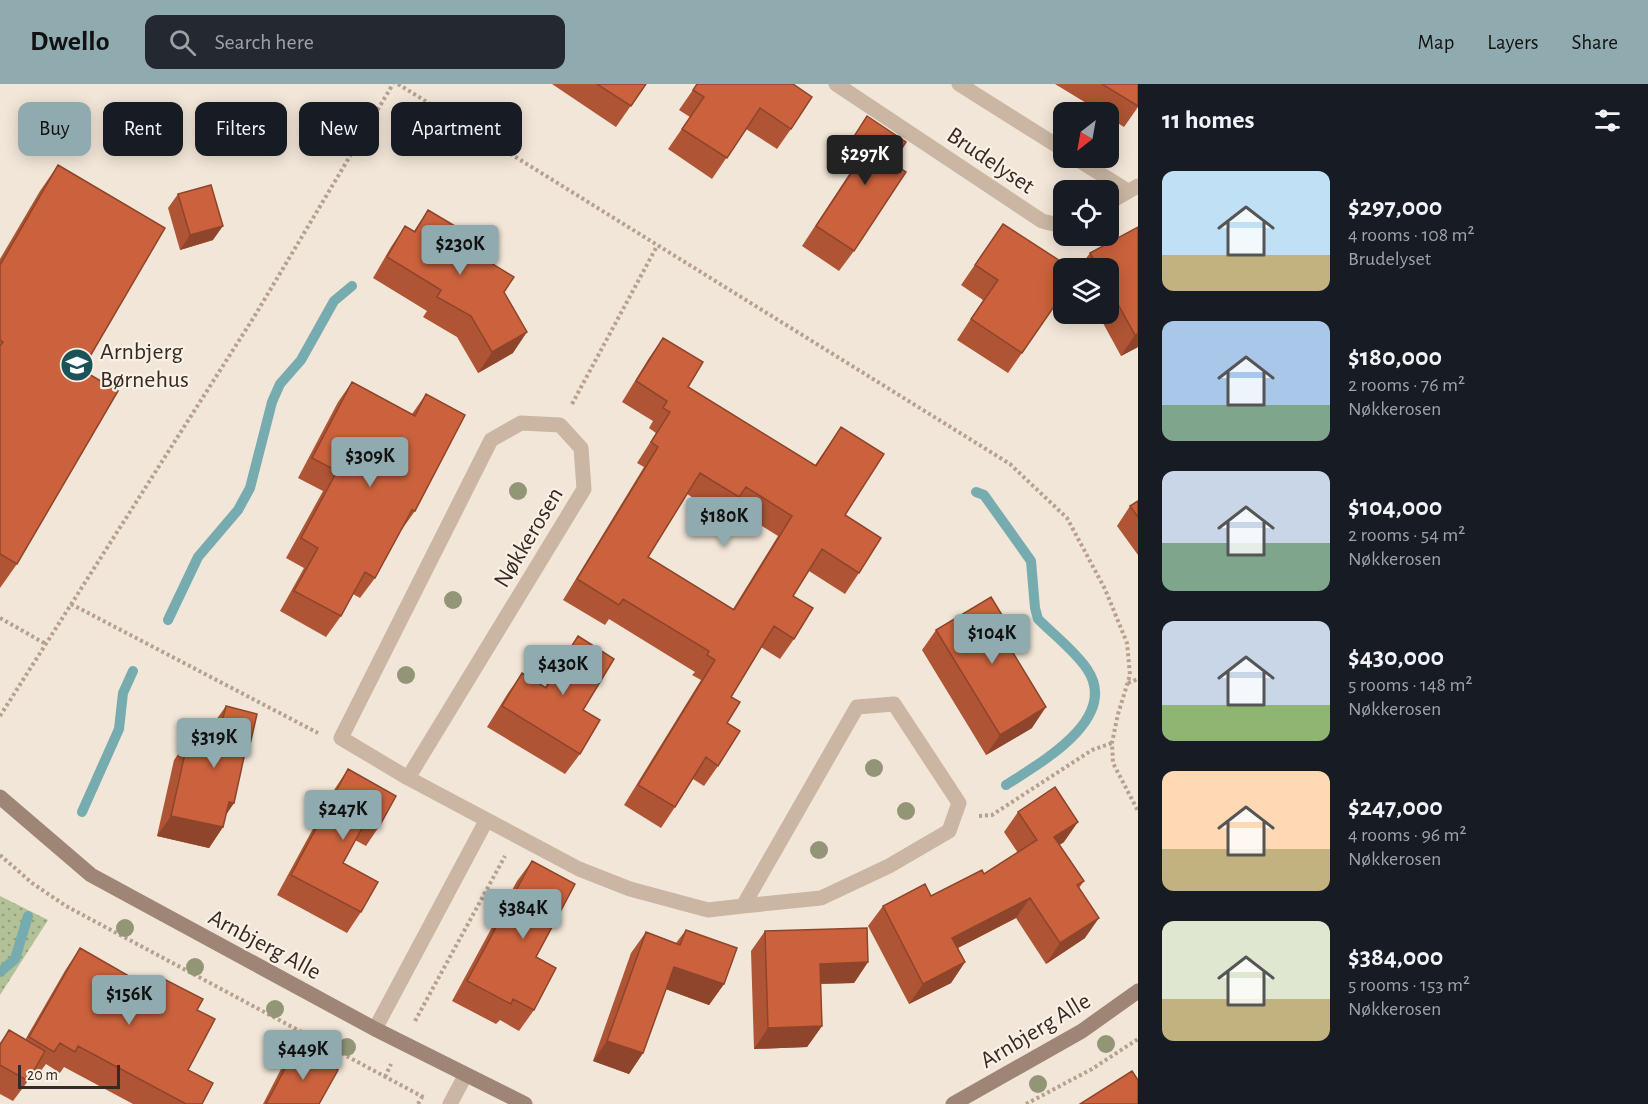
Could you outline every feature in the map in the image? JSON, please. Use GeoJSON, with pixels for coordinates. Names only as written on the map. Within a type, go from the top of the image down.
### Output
{"type":"FeatureCollection","features":[{"type":"Feature","properties":{"kind":"street","name":"Brudelyset"},"geometry":{"type":"LineString","coordinates":[[836,84],[1042,221],[1053,224]]}},
{"type":"Feature","properties":{"kind":"street","name":"Brudelyset"},"geometry":{"type":"LineString","coordinates":[[959,84],[1053,143]]}},
{"type":"Feature","properties":{"kind":"street"},"geometry":{"type":"LineString","coordinates":[[1094,168],[1133,189]]}},
{"type":"Feature","properties":{"kind":"street"},"geometry":{"type":"LineString","coordinates":[[1119,197],[1133,189]]}},
{"type":"Feature","properties":{"kind":"street"},"geometry":{"type":"LineString","coordinates":[[560,425],[521,423],[491,440],[341,738],[486,821],[579,869],[630,890],[708,910],[821,898],[889,866],[950,831],[959,803],[894,704],[857,707],[743,906]]}},
{"type":"Feature","properties":{"kind":"street","name":"Nøkkerosen"},"geometry":{"type":"LineString","coordinates":[[408,777],[584,489],[581,448],[560,425]]}},
{"type":"Feature","properties":{"kind":"street","name":"Arnbjerg Alle"},"geometry":{"type":"LineString","coordinates":[[0,797],[91,875],[375,1029],[525,1104]]}},
{"type":"Feature","properties":{"kind":"street"},"geometry":{"type":"LineString","coordinates":[[375,1029],[486,821]]}},
{"type":"Feature","properties":{"kind":"street","name":"Arnbjerg Alle"},"geometry":{"type":"LineString","coordinates":[[958,1103],[1082,1031],[1138,991]]}},
{"type":"Feature","properties":{"kind":"street"},"geometry":{"type":"LineString","coordinates":[[450,1104],[465,1076]]}},
{"type":"Feature","properties":{"kind":"path"},"geometry":{"type":"LineString","coordinates":[[0,716],[254,317],[393,84]]}},
{"type":"Feature","properties":{"kind":"path"},"geometry":{"type":"LineString","coordinates":[[398,84],[1010,464],[1066,518],[1105,589],[1127,644],[1130,675],[1112,743],[1113,763],[1138,811]]}},
{"type":"Feature","properties":{"kind":"path"},"geometry":{"type":"LineString","coordinates":[[560,425],[657,246]]}},
{"type":"Feature","properties":{"kind":"path"},"geometry":{"type":"LineString","coordinates":[[71,604],[314,732],[341,738]]}},
{"type":"Feature","properties":{"kind":"path"},"geometry":{"type":"LineString","coordinates":[[0,618],[46,644]]}},
{"type":"Feature","properties":{"kind":"path"},"geometry":{"type":"LineString","coordinates":[[1128,683],[1138,679]]}},
{"type":"Feature","properties":{"kind":"path"},"geometry":{"type":"LineString","coordinates":[[954,817],[992,815],[1092,750],[1112,743]]}},
{"type":"Feature","properties":{"kind":"path"},"geometry":{"type":"LineString","coordinates":[[403,1043],[515,836]]}},
{"type":"Feature","properties":{"kind":"path"},"geometry":{"type":"LineString","coordinates":[[0,855],[32,883],[66,906],[429,1100]]}},
{"type":"Feature","properties":{"kind":"path"},"geometry":{"type":"LineString","coordinates":[[1026,1104],[1092,1069],[1138,1039]]}},
{"type":"Feature","properties":{"kind":"path"},"geometry":{"type":"LineString","coordinates":[[418,1104],[422,1097]]}},
{"type":"Feature","properties":{"kind":"green space"},"geometry":{"type":"Polygon","coordinates":[[[0,896],[48,920],[0,995],[0,896]]]}},
{"type":"Feature","properties":{"kind":"building"},"geometry":{"type":"Polygon","coordinates":[[[597,84],[646,84],[631,106],[597,84]]]}},
{"type":"Feature","properties":{"kind":"building"},"geometry":{"type":"Polygon","coordinates":[[[697,84],[793,84],[812,97],[791,129],[760,108],[727,158],[682,129],[704,97],[693,90],[697,84]]]}},
{"type":"Feature","properties":{"kind":"building"},"geometry":{"type":"Polygon","coordinates":[[[1102,84],[1138,84],[1138,106],[1102,84]]]}},
{"type":"Feature","properties":{"kind":"building"},"geometry":{"type":"Polygon","coordinates":[[[867,116],[906,142],[892,163],[906,172],[854,251],[816,226],[868,148],[853,138],[867,116]]]}},
{"type":"Feature","properties":{"kind":"building"},"geometry":{"type":"Polygon","coordinates":[[[58,165],[165,228],[82,370],[118,391],[17,564],[0,554],[0,346],[3,342],[0,340],[0,265],[58,165]]]}},
{"type":"Feature","properties":{"kind":"building"},"geometry":{"type":"Polygon","coordinates":[[[211,185],[223,226],[190,235],[178,194],[211,185]]]}},
{"type":"Feature","properties":{"kind":"building"},"geometry":{"type":"Polygon","coordinates":[[[428,210],[480,241],[473,252],[514,277],[504,292],[527,332],[492,352],[471,316],[437,297],[441,290],[387,257],[405,226],[415,232],[428,210]]]}},
{"type":"Feature","properties":{"kind":"building"},"geometry":{"type":"Polygon","coordinates":[[[1003,224],[1056,258],[1053,258],[1053,308],[1022,353],[971,319],[998,280],[975,265],[1003,224]]]}},
{"type":"Feature","properties":{"kind":"building"},"geometry":{"type":"Polygon","coordinates":[[[1138,227],[1138,334],[1135,335],[1119,306],[1119,258],[1093,258],[1090,253],[1103,246],[1119,246],[1119,237],[1138,227]]]}},
{"type":"Feature","properties":{"kind":"building"},"geometry":{"type":"Polygon","coordinates":[[[663,338],[703,362],[688,387],[816,466],[841,427],[884,454],[845,515],[881,538],[859,573],[822,549],[793,596],[813,608],[794,639],[774,626],[731,697],[740,702],[727,723],[740,731],[718,766],[706,757],[675,807],[638,785],[715,660],[707,655],[709,651],[623,599],[619,605],[577,579],[658,447],[651,442],[670,412],[663,408],[667,401],[636,381],[663,338]],[[700,473],[648,557],[734,610],[792,516],[746,487],[739,497],[700,473]]]}},
{"type":"Feature","properties":{"kind":"building"},"geometry":{"type":"Polygon","coordinates":[[[352,382],[415,416],[426,394],[465,415],[415,511],[412,510],[375,578],[365,572],[341,616],[294,591],[318,548],[301,538],[337,471],[312,458],[352,382]]]}},
{"type":"Feature","properties":{"kind":"building"},"geometry":{"type":"Polygon","coordinates":[[[1138,501],[1138,517],[1130,506],[1138,501]]]}},
{"type":"Feature","properties":{"kind":"building"},"geometry":{"type":"Polygon","coordinates":[[[991,597],[1016,638],[1007,643],[1046,707],[1000,735],[936,630],[991,597]]]}},
{"type":"Feature","properties":{"kind":"building"},"geometry":{"type":"Polygon","coordinates":[[[578,636],[614,659],[583,710],[600,720],[580,754],[502,706],[522,673],[546,688],[578,636]]]}},
{"type":"Feature","properties":{"kind":"building"},"geometry":{"type":"Polygon","coordinates":[[[226,706],[257,714],[249,749],[246,748],[234,803],[229,802],[223,827],[171,816],[188,740],[199,742],[203,725],[220,729],[226,706]]]}},
{"type":"Feature","properties":{"kind":"building"},"geometry":{"type":"Polygon","coordinates":[[[348,769],[396,796],[380,825],[367,819],[343,863],[378,882],[361,912],[291,875],[348,769]]]}},
{"type":"Feature","properties":{"kind":"building"},"geometry":{"type":"Polygon","coordinates":[[[1055,787],[1078,822],[1054,837],[1084,881],[1077,885],[1099,918],[1060,943],[1030,898],[952,938],[965,962],[923,984],[883,906],[925,884],[931,896],[982,870],[984,874],[1037,840],[1018,812],[1055,787]]]}},
{"type":"Feature","properties":{"kind":"building"},"geometry":{"type":"Polygon","coordinates":[[[532,861],[575,884],[536,957],[556,968],[534,1010],[513,999],[511,1004],[467,981],[532,861]]]}},
{"type":"Feature","properties":{"kind":"building"},"geometry":{"type":"Polygon","coordinates":[[[867,928],[868,962],[820,964],[822,1026],[768,1028],[765,931],[867,928]]]}},
{"type":"Feature","properties":{"kind":"building"},"geometry":{"type":"Polygon","coordinates":[[[686,930],[737,948],[724,984],[674,967],[643,1053],[607,1041],[646,932],[680,945],[686,930]]]}},
{"type":"Feature","properties":{"kind":"building"},"geometry":{"type":"Polygon","coordinates":[[[80,948],[153,990],[160,977],[203,999],[197,1010],[215,1019],[188,1070],[213,1083],[202,1104],[186,1104],[78,1046],[75,1052],[60,1043],[54,1052],[29,1037],[80,948]]]}},
{"type":"Feature","properties":{"kind":"building"},"geometry":{"type":"Polygon","coordinates":[[[9,1030],[45,1051],[28,1081],[0,1065],[0,1045],[9,1030]]]}},
{"type":"Feature","properties":{"kind":"building"},"geometry":{"type":"Polygon","coordinates":[[[296,1048],[338,1070],[319,1104],[266,1104],[296,1048]]]}},
{"type":"Feature","properties":{"kind":"building"},"geometry":{"type":"Polygon","coordinates":[[[1132,1071],[1138,1080],[1138,1104],[1080,1104],[1132,1071]]]}},
{"type":"Feature","properties":{"kind":"waterway"},"geometry":{"type":"LineString","coordinates":[[168,620],[198,557],[238,510],[250,488],[272,402],[280,384],[301,360],[334,301],[352,286]]}},
{"type":"Feature","properties":{"kind":"waterway"},"geometry":{"type":"LineString","coordinates":[[976,492],[984,495],[1031,561],[1038,619],[1082,662],[1095,687],[1093,705],[1085,722],[1071,738],[1055,752],[1006,785]]}},
{"type":"Feature","properties":{"kind":"waterway"},"geometry":{"type":"LineString","coordinates":[[82,812],[119,729],[123,693],[133,671]]}},
{"type":"Feature","properties":{"kind":"waterway"},"geometry":{"type":"LineString","coordinates":[[0,972],[15,959],[28,916]]}},
{"type":"Feature","properties":{"kind":"place","name":"Arnbjerg Børnehus"},"geometry":{"type":"Point","coordinates":[77,365]}}]}
